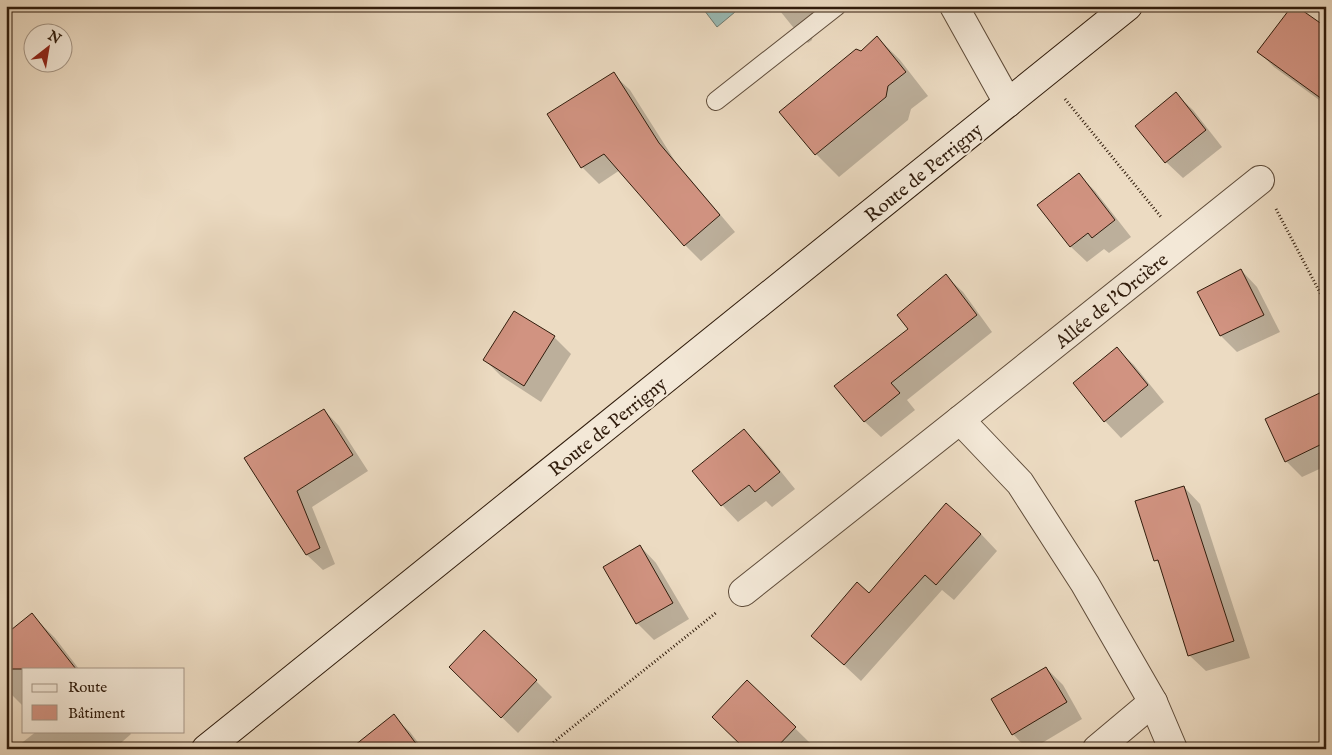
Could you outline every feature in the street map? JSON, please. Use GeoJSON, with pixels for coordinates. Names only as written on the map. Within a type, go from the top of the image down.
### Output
{"type":"FeatureCollection","features":[{"type":"Feature","properties":{"kind":"street"},"geometry":{"type":"LineString","coordinates":[[954,6],[1008,103]]}},
{"type":"Feature","properties":{"kind":"street","name":"Route de Perrigny"},"geometry":{"type":"LineString","coordinates":[[206,749],[1128,6]]}},
{"type":"Feature","properties":{"kind":"street","name":"Allée de l'Orcière"},"geometry":{"type":"LineString","coordinates":[[743,592],[1260,180]]}},
{"type":"Feature","properties":{"kind":"street"},"geometry":{"type":"LineString","coordinates":[[960,420],[1020,483],[1085,584],[1153,702],[1173,749]]}},
{"type":"Feature","properties":{"kind":"street"},"geometry":{"type":"LineString","coordinates":[[1097,749],[1153,702]]}},
{"type":"Feature","properties":{"kind":"lane"},"geometry":{"type":"LineString","coordinates":[[716,100],[838,6]]}},
{"type":"Feature","properties":{"kind":"path"},"geometry":{"type":"LineString","coordinates":[[1044,74],[1182,243]]}},
{"type":"Feature","properties":{"kind":"path"},"geometry":{"type":"LineString","coordinates":[[1260,180],[1326,304]]}},
{"type":"Feature","properties":{"kind":"path"},"geometry":{"type":"LineString","coordinates":[[545,749],[743,592]]}},
{"type":"Feature","properties":{"kind":"water"},"geometry":{"type":"Polygon","coordinates":[[[701,6],[731,6],[735,12],[717,27],[701,6]]]}},
{"type":"Feature","properties":{"kind":"building"},"geometry":{"type":"Polygon","coordinates":[[[1292,6],[1296,6],[1326,27],[1326,102],[1257,52],[1292,6]]]}},
{"type":"Feature","properties":{"kind":"building"},"geometry":{"type":"Polygon","coordinates":[[[877,36],[906,72],[888,86],[886,97],[815,155],[779,112],[856,49],[861,51],[877,36]]]}},
{"type":"Feature","properties":{"kind":"building"},"geometry":{"type":"Polygon","coordinates":[[[614,72],[659,143],[720,215],[684,246],[604,154],[581,168],[547,114],[614,72]]]}},
{"type":"Feature","properties":{"kind":"building"},"geometry":{"type":"Polygon","coordinates":[[[1176,92],[1206,130],[1165,163],[1135,126],[1176,92]]]}},
{"type":"Feature","properties":{"kind":"building"},"geometry":{"type":"Polygon","coordinates":[[[1079,173],[1115,220],[1092,238],[1088,233],[1070,247],[1037,205],[1079,173]]]}},
{"type":"Feature","properties":{"kind":"building"},"geometry":{"type":"Polygon","coordinates":[[[1241,269],[1264,315],[1220,336],[1197,292],[1241,269]]]}},
{"type":"Feature","properties":{"kind":"building"},"geometry":{"type":"Polygon","coordinates":[[[946,274],[977,315],[891,383],[900,393],[864,422],[834,386],[908,329],[897,315],[946,274]]]}},
{"type":"Feature","properties":{"kind":"building"},"geometry":{"type":"Polygon","coordinates":[[[514,311],[555,336],[524,386],[483,360],[514,311]]]}},
{"type":"Feature","properties":{"kind":"building"},"geometry":{"type":"Polygon","coordinates":[[[1117,347],[1148,385],[1104,422],[1073,383],[1117,347]]]}},
{"type":"Feature","properties":{"kind":"building"},"geometry":{"type":"Polygon","coordinates":[[[1326,390],[1326,442],[1285,462],[1265,419],[1326,390]]]}},
{"type":"Feature","properties":{"kind":"building"},"geometry":{"type":"Polygon","coordinates":[[[324,409],[353,455],[297,491],[320,548],[306,555],[244,458],[324,409]]]}},
{"type":"Feature","properties":{"kind":"building"},"geometry":{"type":"Polygon","coordinates":[[[744,429],[780,472],[755,492],[749,485],[721,506],[692,471],[744,429]]]}},
{"type":"Feature","properties":{"kind":"building"},"geometry":{"type":"Polygon","coordinates":[[[1184,486],[1234,641],[1188,656],[1158,560],[1154,561],[1135,501],[1184,486]]]}},
{"type":"Feature","properties":{"kind":"building"},"geometry":{"type":"Polygon","coordinates":[[[946,503],[981,534],[936,585],[925,575],[844,665],[811,636],[857,582],[869,593],[946,503]]]}},
{"type":"Feature","properties":{"kind":"building"},"geometry":{"type":"Polygon","coordinates":[[[640,545],[673,603],[636,624],[603,567],[640,545]]]}},
{"type":"Feature","properties":{"kind":"building"},"geometry":{"type":"Polygon","coordinates":[[[32,613],[75,668],[6,669],[6,634],[32,613]]]}},
{"type":"Feature","properties":{"kind":"building"},"geometry":{"type":"Polygon","coordinates":[[[484,630],[537,680],[501,718],[449,667],[484,630]]]}},
{"type":"Feature","properties":{"kind":"building"},"geometry":{"type":"Polygon","coordinates":[[[1046,667],[1067,702],[1012,735],[991,699],[1046,667]]]}},
{"type":"Feature","properties":{"kind":"building"},"geometry":{"type":"Polygon","coordinates":[[[747,680],[796,727],[775,749],[745,749],[712,717],[747,680]]]}},
{"type":"Feature","properties":{"kind":"building"},"geometry":{"type":"Polygon","coordinates":[[[394,714],[420,749],[350,749],[394,714]]]}}]}
